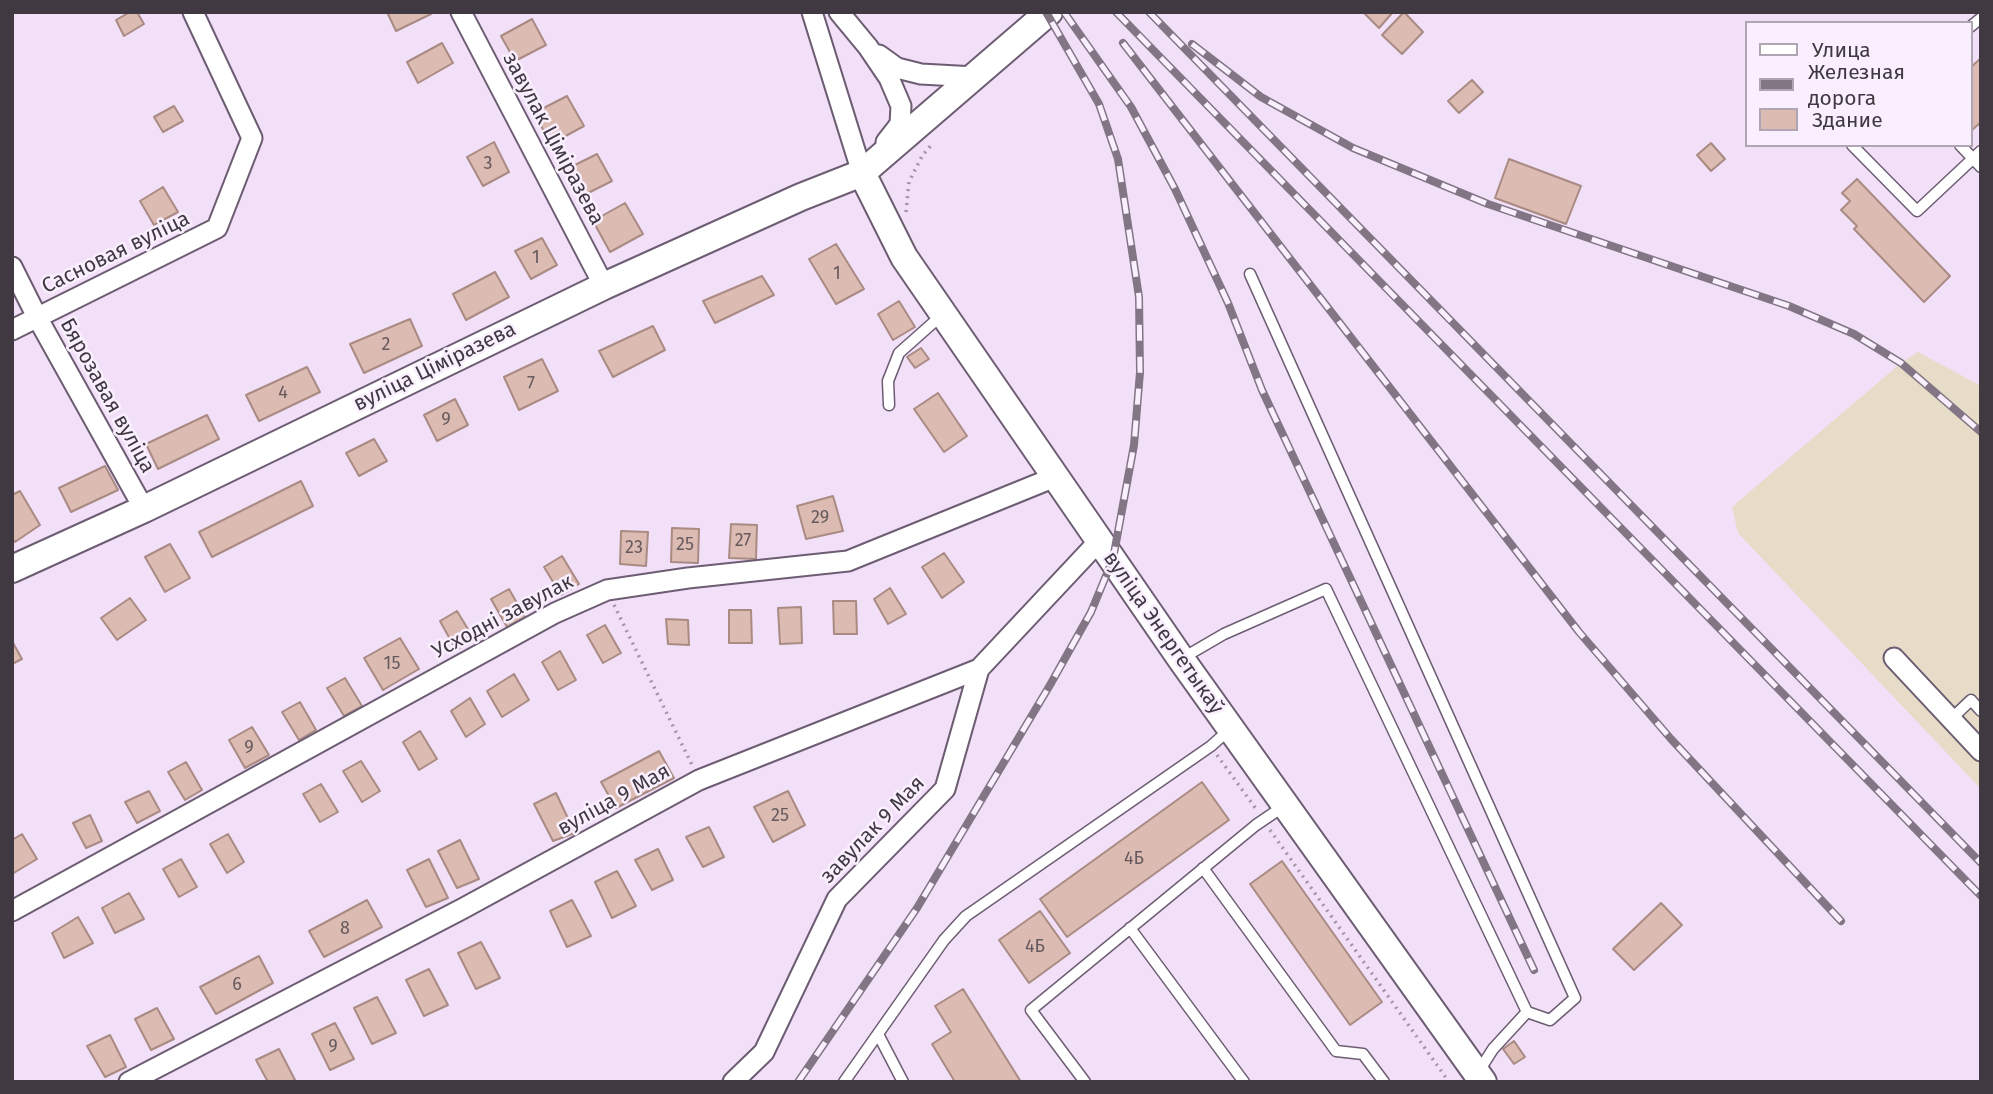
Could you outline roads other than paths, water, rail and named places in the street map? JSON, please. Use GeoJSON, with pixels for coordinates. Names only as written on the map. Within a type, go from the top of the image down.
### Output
{"type":"FeatureCollection","features":[{"type":"Feature","properties":{"kind":"main road","name":"вуліца Ціміразева"},"geometry":{"type":"LineString","coordinates":[[12,569],[144,509],[604,286],[801,197],[862,173],[1049,12]]}},
{"type":"Feature","properties":{"kind":"main road","name":"вуліца Энергетыкаў"},"geometry":{"type":"LineString","coordinates":[[862,173],[904,257],[1181,659],[1220,738],[1274,813],[1480,1078]]}},
{"type":"Feature","properties":{"kind":"street","name":"Сасновая вуліца"},"geometry":{"type":"LineString","coordinates":[[12,330],[217,228],[252,138],[193,12]]}},
{"type":"Feature","properties":{"kind":"street","name":"завулак Ціміразева"},"geometry":{"type":"LineString","coordinates":[[461,12],[604,286]]}},
{"type":"Feature","properties":{"kind":"street"},"geometry":{"type":"LineString","coordinates":[[812,12],[862,173]]}},
{"type":"Feature","properties":{"kind":"street"},"geometry":{"type":"LineString","coordinates":[[839,12],[889,78],[901,106],[900,124],[862,173]]}},
{"type":"Feature","properties":{"kind":"street"},"geometry":{"type":"LineString","coordinates":[[868,47],[897,68],[920,74],[975,77]]}},
{"type":"Feature","properties":{"kind":"street","name":"Бярозавая вуліца"},"geometry":{"type":"LineString","coordinates":[[12,267],[144,509]]}},
{"type":"Feature","properties":{"kind":"street","name":"Усходні завулак"},"geometry":{"type":"LineString","coordinates":[[12,911],[555,613],[607,590],[688,578],[848,561],[1055,477]]}},
{"type":"Feature","properties":{"kind":"street","name":"вуліца 9 Мая"},"geometry":{"type":"LineString","coordinates":[[129,1082],[462,909],[699,780],[979,669],[1099,541]]}},
{"type":"Feature","properties":{"kind":"street"},"geometry":{"type":"LineString","coordinates":[[1894,658],[1981,751]]}},
{"type":"Feature","properties":{"kind":"street","name":"завулак 9 Мая"},"geometry":{"type":"LineString","coordinates":[[733,1082],[764,1052],[837,899],[945,789],[979,669]]}},
{"type":"Feature","properties":{"kind":"lane"},"geometry":{"type":"LineString","coordinates":[[1854,147],[1917,211],[1977,155],[1981,167]]}},
{"type":"Feature","properties":{"kind":"lane"},"geometry":{"type":"LineString","coordinates":[[1181,659],[1224,634],[1326,589],[1527,1012],[1550,1020],[1575,998],[1250,274]]}},
{"type":"Feature","properties":{"kind":"lane"},"geometry":{"type":"LineString","coordinates":[[889,405],[888,381],[900,354],[943,314]]}},
{"type":"Feature","properties":{"kind":"lane"},"geometry":{"type":"LineString","coordinates":[[1951,719],[1971,700],[1981,711]]}},
{"type":"Feature","properties":{"kind":"lane"},"geometry":{"type":"LineString","coordinates":[[844,1082],[944,940],[966,916],[1220,738]]}},
{"type":"Feature","properties":{"kind":"lane"},"geometry":{"type":"LineString","coordinates":[[1085,1082],[1031,1010],[1274,813]]}},
{"type":"Feature","properties":{"kind":"lane"},"geometry":{"type":"LineString","coordinates":[[1203,869],[1336,1051],[1363,1054],[1384,1082]]}},
{"type":"Feature","properties":{"kind":"lane"},"geometry":{"type":"LineString","coordinates":[[1130,928],[1244,1082]]}},
{"type":"Feature","properties":{"kind":"lane"},"geometry":{"type":"LineString","coordinates":[[1480,1078],[1493,1049],[1527,1012]]}},
{"type":"Feature","properties":{"kind":"lane"},"geometry":{"type":"LineString","coordinates":[[878,1034],[903,1082]]}},
{"type":"Feature","properties":{"kind":"railway"},"geometry":{"type":"LineString","coordinates":[[798,1082],[917,908],[1091,612],[1113,559],[1134,445],[1140,372],[1139,297],[1118,159],[1099,104],[1046,12]]}},
{"type":"Feature","properties":{"kind":"railway"},"geometry":{"type":"LineString","coordinates":[[1064,12],[1131,107],[1175,189],[1228,303],[1262,390],[1534,970]]}},
{"type":"Feature","properties":{"kind":"railway"},"geometry":{"type":"LineString","coordinates":[[1116,12],[1981,896]]}},
{"type":"Feature","properties":{"kind":"railway"},"geometry":{"type":"LineString","coordinates":[[1149,12],[1981,863]]}},
{"type":"Feature","properties":{"kind":"railway"},"geometry":{"type":"LineString","coordinates":[[1123,43],[1579,632],[1671,739],[1841,921]]}},
{"type":"Feature","properties":{"kind":"railway"},"geometry":{"type":"LineString","coordinates":[[1192,44],[1261,97],[1353,148],[1488,204],[1789,306],[1854,334],[1901,363],[1981,432]]}}]}
